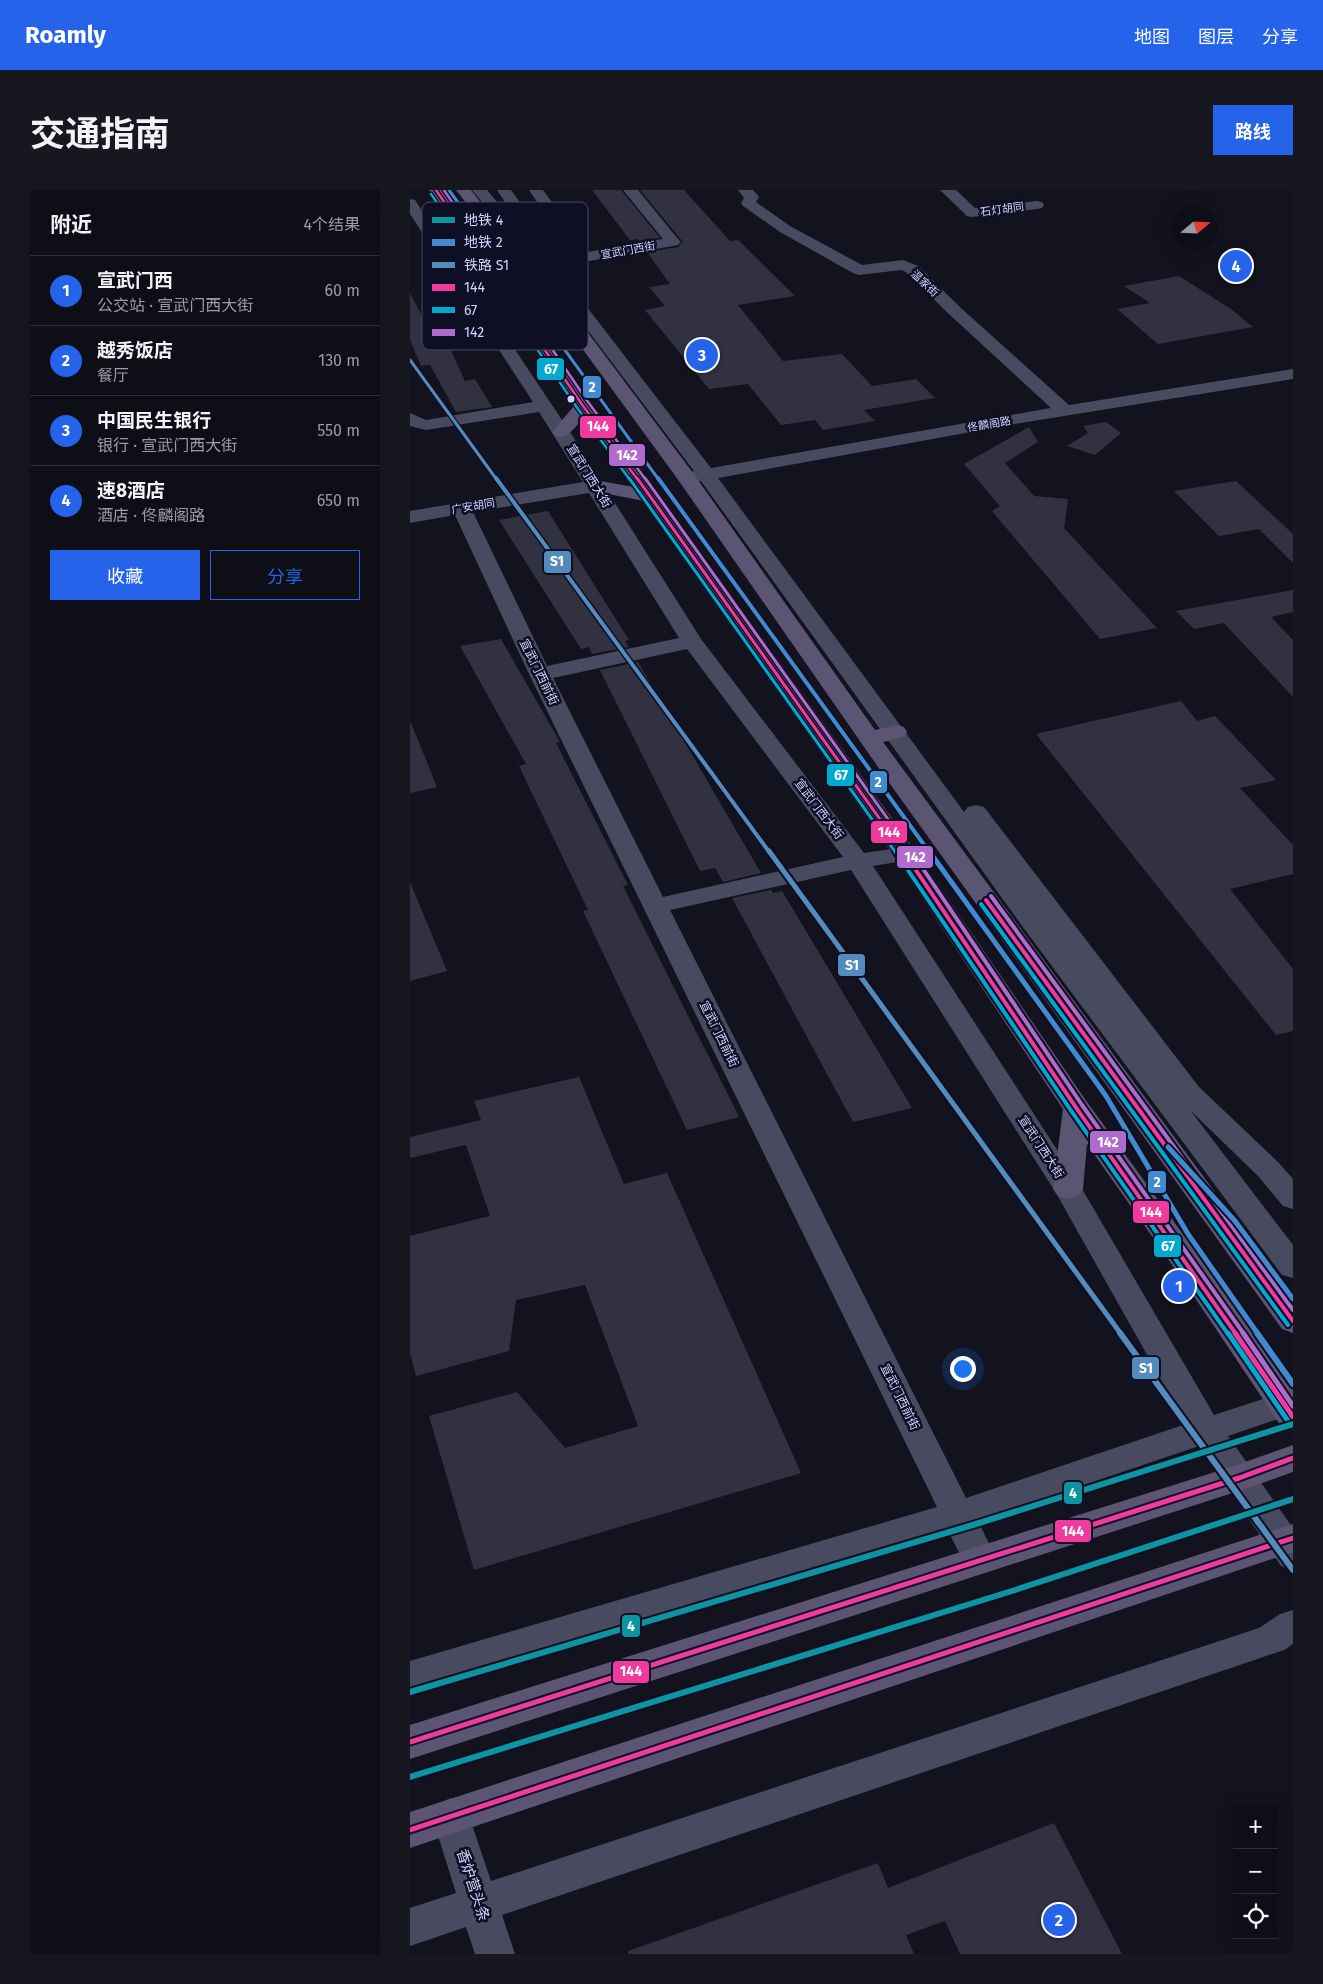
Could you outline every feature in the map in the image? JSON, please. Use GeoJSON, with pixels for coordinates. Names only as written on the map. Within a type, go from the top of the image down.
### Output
{"type":"FeatureCollection","features":[{"type":"Feature","properties":{"kind":"main road"},"geometry":{"type":"LineString","coordinates":[[436,190],[445,202]]}},
{"type":"Feature","properties":{"kind":"main road"},"geometry":{"type":"LineString","coordinates":[[463,190],[473,202]]}},
{"type":"Feature","properties":{"kind":"main road"},"geometry":{"type":"LineString","coordinates":[[588,345],[686,478],[883,735],[899,780],[1293,1321]]}},
{"type":"Feature","properties":{"kind":"main road"},"geometry":{"type":"LineString","coordinates":[[546,350],[583,406],[650,496],[906,854],[1077,1109],[1290,1408]]}},
{"type":"Feature","properties":{"kind":"main road"},"geometry":{"type":"LineString","coordinates":[[561,432],[583,406]]}},
{"type":"Feature","properties":{"kind":"main road"},"geometry":{"type":"LineString","coordinates":[[595,486],[650,496]]}},
{"type":"Feature","properties":{"kind":"main road"},"geometry":{"type":"LineString","coordinates":[[1068,1189],[1077,1109]]}},
{"type":"Feature","properties":{"kind":"main road"},"geometry":{"type":"LineString","coordinates":[[410,1742],[1239,1478],[1293,1458]]}},
{"type":"Feature","properties":{"kind":"main road"},"geometry":{"type":"LineString","coordinates":[[410,1830],[1290,1546]]}},
{"type":"Feature","properties":{"kind":"street"},"geometry":{"type":"LineString","coordinates":[[479,190],[489,202]]}},
{"type":"Feature","properties":{"kind":"street"},"geometry":{"type":"LineString","coordinates":[[504,190],[512,202]]}},
{"type":"Feature","properties":{"kind":"street"},"geometry":{"type":"LineString","coordinates":[[536,190],[544,202]]}},
{"type":"Feature","properties":{"kind":"street","name":"宣武门西街"},"geometry":{"type":"LineString","coordinates":[[588,257],[673,242],[630,190]]}},
{"type":"Feature","properties":{"kind":"street","name":"温家街"},"geometry":{"type":"LineString","coordinates":[[745,190],[752,197],[748,203],[784,229],[859,270],[903,265],[912,269],[956,312],[1065,411]]}},
{"type":"Feature","properties":{"kind":"street","name":"石灯胡同"},"geometry":{"type":"LineString","coordinates":[[947,190],[972,213],[1037,205]]}},
{"type":"Feature","properties":{"kind":"street","name":"宣武门西大街"},"geometry":{"type":"LineString","coordinates":[[410,203],[422,221]]}},
{"type":"Feature","properties":{"kind":"street"},"geometry":{"type":"LineString","coordinates":[[588,319],[706,474],[883,735],[1043,936],[1293,1267]]}},
{"type":"Feature","properties":{"kind":"street","name":"宣武门西大街"},"geometry":{"type":"LineString","coordinates":[[507,350],[561,432],[692,642],[858,861],[1068,1189],[1206,1430],[1290,1546]]}},
{"type":"Feature","properties":{"kind":"street","name":"佟麟阁路"},"geometry":{"type":"LineString","coordinates":[[686,478],[1065,411],[1293,374]]}},
{"type":"Feature","properties":{"kind":"street"},"geometry":{"type":"LineString","coordinates":[[410,418],[414,422],[426,426],[544,406]]}},
{"type":"Feature","properties":{"kind":"street","name":"广安胡同"},"geometry":{"type":"LineString","coordinates":[[410,517],[595,486]]}},
{"type":"Feature","properties":{"kind":"street","name":"宣武门西前街"},"geometry":{"type":"LineString","coordinates":[[461,508],[540,674],[980,1560]]}},
{"type":"Feature","properties":{"kind":"street"},"geometry":{"type":"LineString","coordinates":[[540,674],[692,642]]}},
{"type":"Feature","properties":{"kind":"street"},"geometry":{"type":"LineString","coordinates":[[883,735],[946,772],[1189,1094],[1269,1170],[1293,1199]]}},
{"type":"Feature","properties":{"kind":"street"},"geometry":{"type":"LineString","coordinates":[[656,906],[858,861],[906,854]]}},
{"type":"Feature","properties":{"kind":"street"},"geometry":{"type":"LineString","coordinates":[[410,1677],[958,1514],[1206,1430],[1290,1408]]}},
{"type":"Feature","properties":{"kind":"street"},"geometry":{"type":"LineString","coordinates":[[410,1927],[1271,1639],[1293,1625]]}},
{"type":"Feature","properties":{"kind":"street","name":"香炉营头条"},"geometry":{"type":"LineString","coordinates":[[451,1816],[496,1954]]}},
{"type":"Feature","properties":{"kind":"building"},"geometry":{"type":"Polygon","coordinates":[[[592,190],[621,190],[660,238],[639,241],[638,239],[630,240],[592,190]]]}},
{"type":"Feature","properties":{"kind":"building"},"geometry":{"type":"Polygon","coordinates":[[[640,190],[684,190],[730,241],[738,240],[795,296],[738,305],[783,361],[842,354],[872,386],[916,379],[935,398],[864,410],[875,421],[823,430],[815,420],[781,425],[748,384],[709,389],[645,310],[665,306],[649,287],[670,284],[647,252],[678,247],[683,242],[640,190]]]}},
{"type":"Feature","properties":{"kind":"building"},"geometry":{"type":"Polygon","coordinates":[[[1179,276],[1231,309],[1253,327],[1158,344],[1117,309],[1150,303],[1124,286],[1179,276]]]}},
{"type":"Feature","properties":{"kind":"building"},"geometry":{"type":"Polygon","coordinates":[[[410,293],[422,316],[422,350],[451,350],[465,381],[475,379],[492,407],[456,412],[430,365],[421,366],[410,340],[410,293]]]}},
{"type":"Feature","properties":{"kind":"building"},"geometry":{"type":"Polygon","coordinates":[[[1106,422],[1121,433],[1095,455],[1067,446],[1088,433],[1083,426],[1106,422]]]}},
{"type":"Feature","properties":{"kind":"building"},"geometry":{"type":"Polygon","coordinates":[[[1029,427],[1038,442],[1005,463],[1034,496],[1068,499],[1064,528],[1157,628],[1100,639],[992,511],[1000,506],[964,464],[1029,427]]]}},
{"type":"Feature","properties":{"kind":"building"},"geometry":{"type":"Polygon","coordinates":[[[1236,481],[1293,534],[1293,563],[1259,529],[1219,536],[1174,491],[1236,481]]]}},
{"type":"Feature","properties":{"kind":"building"},"geometry":{"type":"Polygon","coordinates":[[[548,511],[629,640],[625,641],[629,647],[592,654],[589,647],[581,649],[499,520],[548,511]]]}},
{"type":"Feature","properties":{"kind":"building"},"geometry":{"type":"Polygon","coordinates":[[[1293,590],[1293,612],[1271,617],[1293,640],[1293,697],[1224,623],[1194,629],[1176,611],[1293,590]]]}},
{"type":"Feature","properties":{"kind":"building"},"geometry":{"type":"Polygon","coordinates":[[[501,639],[560,742],[556,743],[628,885],[623,886],[739,1117],[687,1130],[583,911],[588,910],[519,766],[526,764],[460,646],[501,639]]]}},
{"type":"Feature","properties":{"kind":"building"},"geometry":{"type":"Polygon","coordinates":[[[638,662],[761,873],[723,882],[715,868],[700,871],[600,670],[638,662]]]}},
{"type":"Feature","properties":{"kind":"building"},"geometry":{"type":"Polygon","coordinates":[[[1181,701],[1197,721],[1215,716],[1276,780],[1240,788],[1293,845],[1293,874],[1230,889],[1293,969],[1293,1031],[1276,1035],[1036,734],[1181,701]]]}},
{"type":"Feature","properties":{"kind":"building"},"geometry":{"type":"Polygon","coordinates":[[[410,723],[437,787],[410,793],[410,723]]]}},
{"type":"Feature","properties":{"kind":"building"},"geometry":{"type":"Polygon","coordinates":[[[410,882],[447,971],[410,981],[410,882]]]}},
{"type":"Feature","properties":{"kind":"building"},"geometry":{"type":"Polygon","coordinates":[[[771,890],[773,893],[782,891],[912,1108],[853,1122],[732,898],[771,890]]]}},
{"type":"Feature","properties":{"kind":"building"},"geometry":{"type":"Polygon","coordinates":[[[579,1077],[624,1184],[667,1173],[801,1473],[474,1570],[429,1416],[517,1392],[565,1448],[638,1426],[585,1285],[516,1300],[509,1351],[416,1376],[410,1353],[410,1236],[490,1216],[466,1145],[410,1158],[410,1137],[481,1120],[474,1101],[579,1077]]]}},
{"type":"Feature","properties":{"kind":"building"},"geometry":{"type":"Polygon","coordinates":[[[1054,1823],[1122,1954],[960,1954],[945,1921],[906,1935],[914,1954],[628,1954],[628,1951],[878,1863],[888,1888],[1054,1823]]]}},
{"type":"Feature","properties":{"kind":"metro line","name":"2"},"geometry":{"type":"LineString","coordinates":[[449,190],[458,202]]}},
{"type":"Feature","properties":{"kind":"metro line","name":"2"},"geometry":{"type":"LineString","coordinates":[[565,350],[1106,1096],[1188,1234],[1293,1384]]}},
{"type":"Feature","properties":{"kind":"metro line","name":"2"},"geometry":{"type":"LineString","coordinates":[[1168,1147],[1235,1221],[1293,1299]]}},
{"type":"Feature","properties":{"kind":"metro line","name":"4"},"geometry":{"type":"LineString","coordinates":[[410,1692],[976,1524],[1293,1424]]}},
{"type":"Feature","properties":{"kind":"metro line","name":"4"},"geometry":{"type":"LineString","coordinates":[[410,1777],[1012,1591],[1293,1499]]}},
{"type":"Feature","properties":{"kind":"rail line","name":"S1"},"geometry":{"type":"LineString","coordinates":[[410,360],[1293,1570]]}},
{"type":"Feature","properties":{"kind":"transit line","name":"144"},"geometry":{"type":"LineString","coordinates":[[436,190],[444,202]]}},
{"type":"Feature","properties":{"kind":"transit line","name":"142"},"geometry":{"type":"LineString","coordinates":[[444,190],[452,202]]}},
{"type":"Feature","properties":{"kind":"transit line","name":"67"},"geometry":{"type":"LineString","coordinates":[[431,194],[436,202]]}},
{"type":"Feature","properties":{"kind":"transit line","name":"67"},"geometry":{"type":"LineString","coordinates":[[538,350],[900,858],[1072,1112],[1193,1282],[1288,1421]]}},
{"type":"Feature","properties":{"kind":"transit line","name":"144"},"geometry":{"type":"LineString","coordinates":[[545,350],[583,406],[650,496],[905,854],[1077,1109],[1198,1278],[1293,1417]]}},
{"type":"Feature","properties":{"kind":"transit line","name":"142"},"geometry":{"type":"LineString","coordinates":[[553,350],[910,850],[1082,1105],[1203,1274],[1293,1406]]}},
{"type":"Feature","properties":{"kind":"transit line","name":"142"},"geometry":{"type":"LineString","coordinates":[[991,896],[1293,1310]]}},
{"type":"Feature","properties":{"kind":"transit line","name":"144"},"geometry":{"type":"LineString","coordinates":[[986,900],[1293,1321]]}},
{"type":"Feature","properties":{"kind":"transit line","name":"67"},"geometry":{"type":"LineString","coordinates":[[981,904],[1288,1325]]}},
{"type":"Feature","properties":{"kind":"transit line","name":"144"},"geometry":{"type":"LineString","coordinates":[[410,1742],[1239,1478],[1293,1458]]}},
{"type":"Feature","properties":{"kind":"transit line","name":"144"},"geometry":{"type":"LineString","coordinates":[[410,1830],[1293,1538]]}},
{"type":"Feature","properties":{"kind":"place","name":"速8酒店"},"geometry":{"type":"Point","coordinates":[1236,266]}},
{"type":"Feature","properties":{"kind":"place","name":"中国民生银行"},"geometry":{"type":"Point","coordinates":[702,355]}},
{"type":"Feature","properties":{"kind":"place","name":"宣武门西"},"geometry":{"type":"Point","coordinates":[1179,1286]}},
{"type":"Feature","properties":{"kind":"place","name":"越秀饭店"},"geometry":{"type":"Point","coordinates":[1059,1920]}}]}
